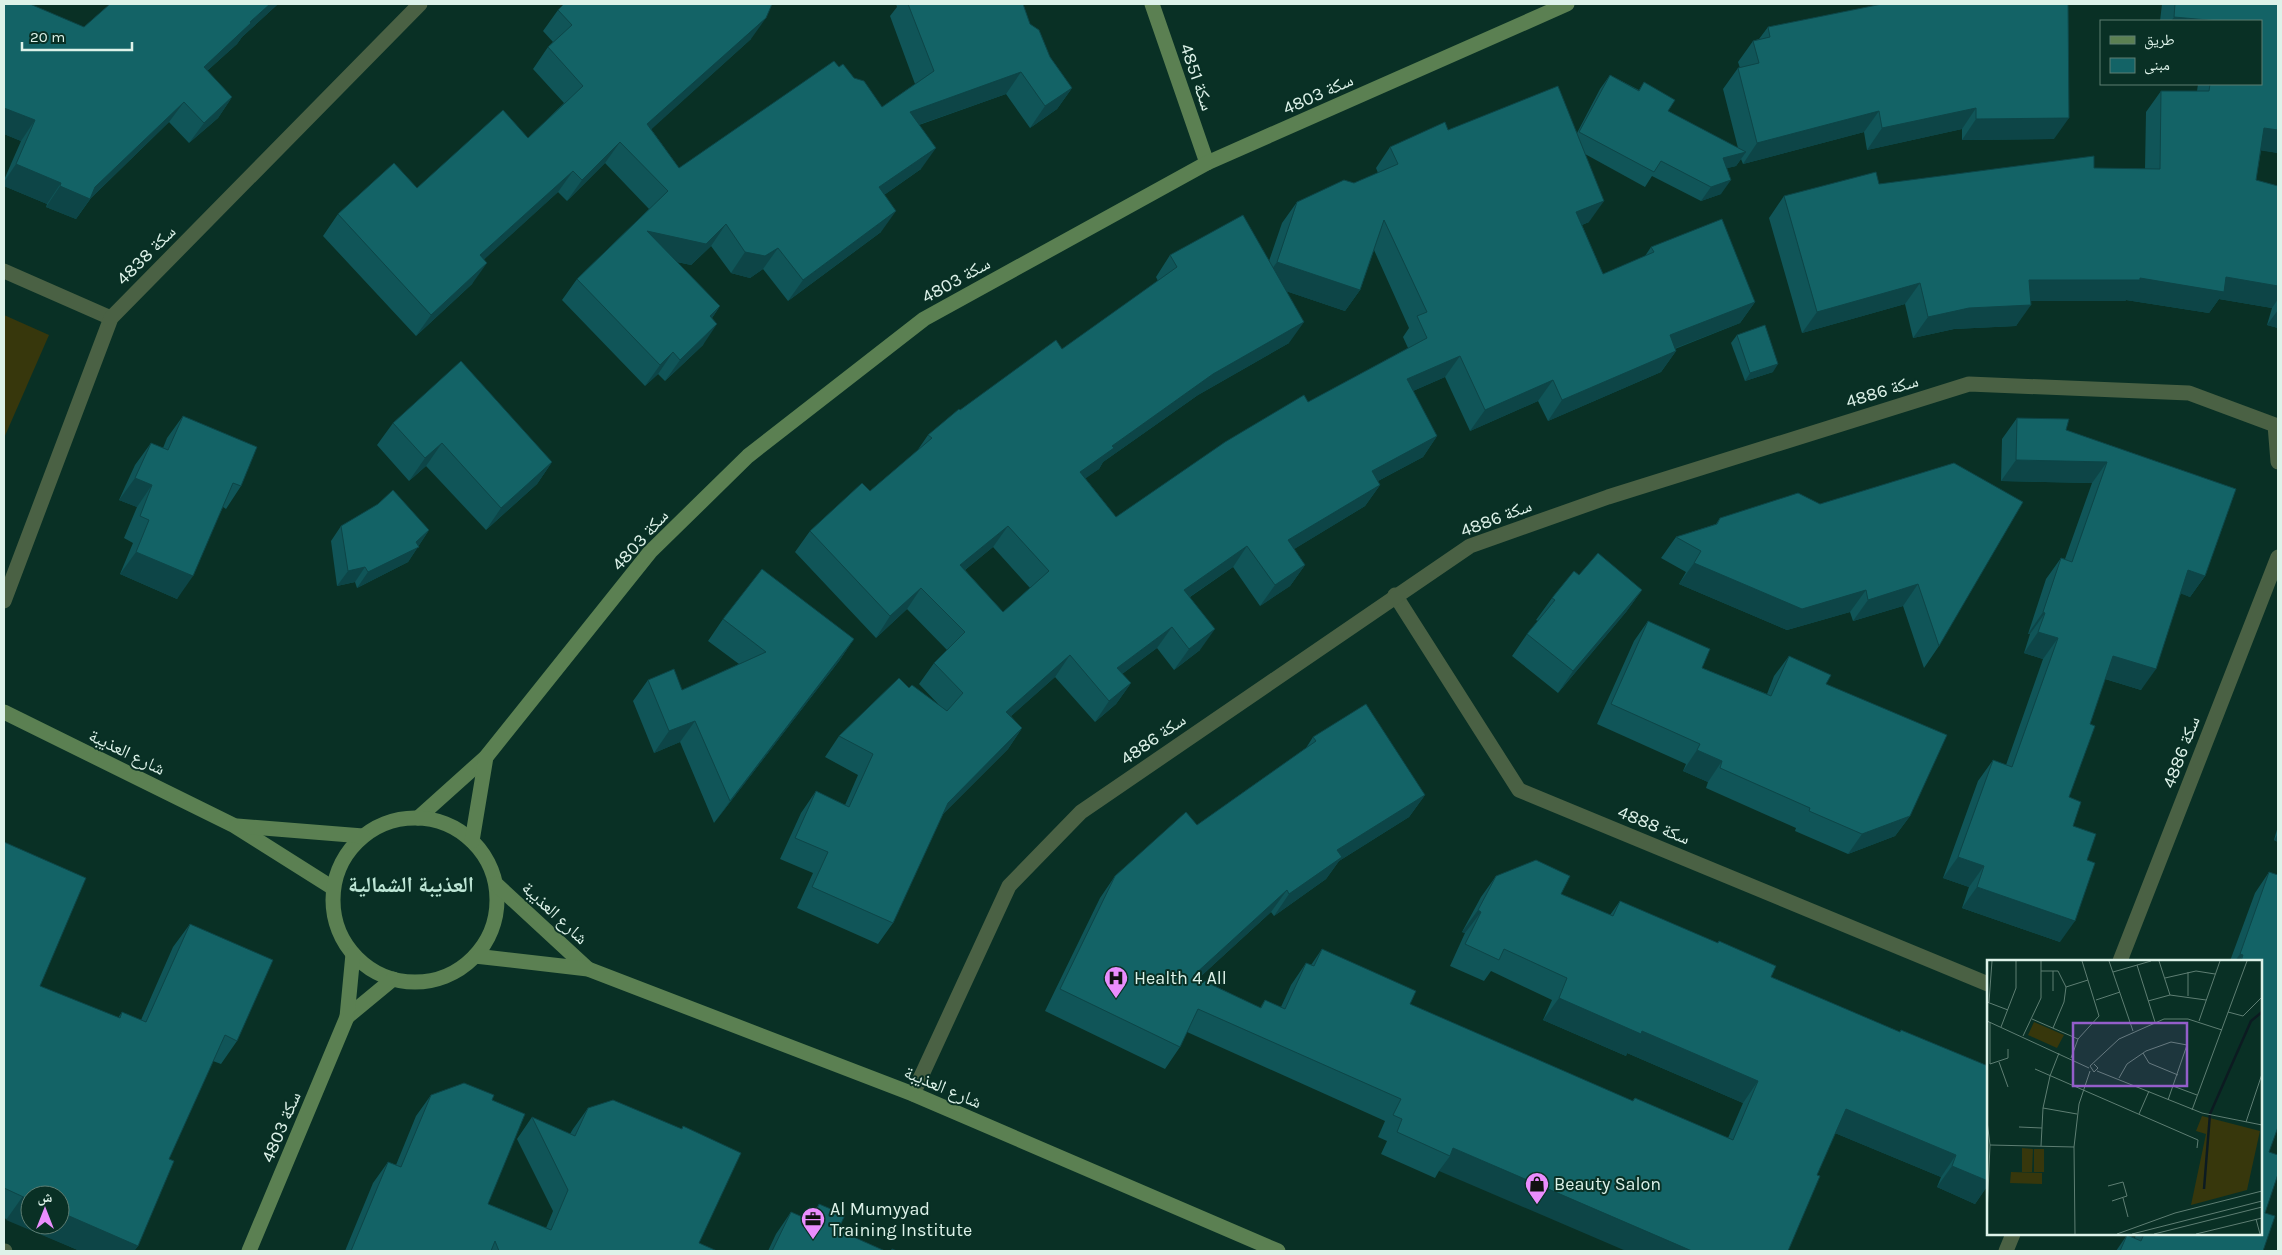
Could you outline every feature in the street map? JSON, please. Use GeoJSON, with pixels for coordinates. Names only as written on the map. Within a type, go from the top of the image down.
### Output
{"type":"FeatureCollection","features":[{"type":"Feature","properties":{"kind":"street","name":"سكة 4838"},"geometry":{"type":"LineString","coordinates":[[4,601],[110,318],[420,4]]}},
{"type":"Feature","properties":{"kind":"street","name":"سكة 4851"},"geometry":{"type":"LineString","coordinates":[[1152,4],[1207,164]]}},
{"type":"Feature","properties":{"kind":"street","name":"سكة 4803"},"geometry":{"type":"LineString","coordinates":[[418,818],[486,757],[650,552],[748,456],[924,319],[1207,164],[1567,4]]}},
{"type":"Feature","properties":{"kind":"street"},"geometry":{"type":"LineString","coordinates":[[4,271],[110,318]]}},
{"type":"Feature","properties":{"kind":"street","name":"سكة 4886"},"geometry":{"type":"LineString","coordinates":[[913,1094],[1009,886],[1080,812],[1395,595],[1470,546],[1608,496],[1969,384],[2190,393],[2275,425],[2278,462]]}},
{"type":"Feature","properties":{"kind":"street","name":"سكة 4886"},"geometry":{"type":"LineString","coordinates":[[2120,960],[2278,557]]}},
{"type":"Feature","properties":{"kind":"street","name":"سكة 4888"},"geometry":{"type":"LineString","coordinates":[[1395,595],[1519,790],[1987,984]]}},
{"type":"Feature","properties":{"kind":"street","name":"شارع العذيبة"},"geometry":{"type":"LineString","coordinates":[[4,712],[233,825],[333,888]]}},
{"type":"Feature","properties":{"kind":"street","name":"سكة 4803"},"geometry":{"type":"LineString","coordinates":[[472,841],[486,757]]}},
{"type":"Feature","properties":{"kind":"street"},"geometry":{"type":"LineString","coordinates":[[418,818],[438,821],[456,829],[472,841],[488,861],[496,884],[497,904],[494,922],[486,941],[475,956],[458,970],[437,979],[415,982],[393,979],[378,974],[353,954],[340,934],[333,912],[333,888],[343,859],[363,836],[379,826],[398,819],[418,818]]}},
{"type":"Feature","properties":{"kind":"street","name":"شارع العذيبة"},"geometry":{"type":"LineString","coordinates":[[233,825],[363,836]]}},
{"type":"Feature","properties":{"kind":"street","name":"شارع العذيبة"},"geometry":{"type":"LineString","coordinates":[[496,884],[588,969]]}},
{"type":"Feature","properties":{"kind":"street","name":"سكة 4803"},"geometry":{"type":"LineString","coordinates":[[249,1251],[347,1017],[353,954]]}},
{"type":"Feature","properties":{"kind":"street","name":"شارع العذيبة"},"geometry":{"type":"LineString","coordinates":[[475,956],[588,969],[913,1094],[1278,1251]]}},
{"type":"Feature","properties":{"kind":"street","name":"سكة 4803"},"geometry":{"type":"LineString","coordinates":[[347,1017],[393,979]]}},
{"type":"Feature","properties":{"kind":"street"},"geometry":{"type":"LineString","coordinates":[[2006,1251],[2013,1235]]}},
{"type":"Feature","properties":{"kind":"shaded area"},"geometry":{"type":"Polygon","coordinates":[[[4,315],[49,335],[4,438],[4,315]]]}},
{"type":"Feature","properties":{"kind":"building"},"geometry":{"type":"Polygon","coordinates":[[[4,4],[30,4],[84,27],[110,4],[270,4],[204,67],[232,97],[204,123],[184,102],[95,187],[90,199],[60,186],[61,183],[16,164],[35,120],[4,108],[4,4]]]}},
{"type":"Feature","properties":{"kind":"building"},"geometry":{"type":"Polygon","coordinates":[[[564,4],[772,4],[766,18],[647,124],[679,168],[834,61],[839,67],[843,64],[854,78],[864,81],[882,107],[934,71],[908,4],[1023,4],[1030,24],[1039,30],[1050,57],[1072,88],[1045,106],[1021,72],[910,112],[936,148],[879,187],[896,211],[803,280],[778,248],[765,256],[745,252],[726,224],[706,244],[647,231],[720,306],[710,316],[717,324],[680,360],[673,352],[660,365],[577,279],[668,191],[620,142],[582,180],[573,171],[480,255],[487,263],[431,315],[338,214],[394,163],[417,188],[503,110],[528,138],[583,86],[548,47],[572,25],[558,10],[564,4]]]}},
{"type":"Feature","properties":{"kind":"building"},"geometry":{"type":"Polygon","coordinates":[[[1882,4],[2068,4],[2069,118],[1976,119],[1976,108],[1882,128],[1879,111],[1757,143],[1738,68],[1759,63],[1753,41],[1770,37],[1768,27],[1882,4]]]}},
{"type":"Feature","properties":{"kind":"building"},"geometry":{"type":"Polygon","coordinates":[[[2175,4],[2278,4],[2278,130],[2264,128],[2256,180],[2278,186],[2278,286],[2226,277],[2224,292],[2140,278],[2140,280],[2029,280],[2031,305],[1969,308],[1928,317],[1920,283],[1817,312],[1784,196],[1876,172],[1879,184],[2094,156],[2094,168],[2160,169],[2161,91],[2209,91],[2210,85],[2262,85],[2262,20],[2208,20],[2174,17],[2175,4]]]}},
{"type":"Feature","properties":{"kind":"building"},"geometry":{"type":"Polygon","coordinates":[[[1610,75],[1639,91],[1644,82],[1675,100],[1668,111],[1746,152],[1723,158],[1731,180],[1711,187],[1661,161],[1654,172],[1579,132],[1610,75]]]}},
{"type":"Feature","properties":{"kind":"building"},"geometry":{"type":"Polygon","coordinates":[[[1558,86],[1604,201],[1576,212],[1603,274],[1654,252],[1651,247],[1722,219],[1755,302],[1670,335],[1676,351],[1562,400],[1553,380],[1485,410],[1460,356],[1407,379],[1437,436],[1372,471],[1380,485],[1288,540],[1305,565],[1275,585],[1247,546],[1184,590],[1215,629],[1189,649],[1172,627],[1117,668],[1131,683],[1109,701],[1070,655],[1006,712],[1022,728],[948,803],[893,923],[812,887],[828,852],[795,838],[816,791],[849,807],[873,754],[839,736],[899,678],[909,688],[912,685],[947,711],[963,693],[934,663],[965,632],[921,588],[890,616],[810,531],[862,483],[870,491],[932,438],[928,435],[959,409],[1056,340],[1062,349],[1177,267],[1170,255],[1243,215],[1304,322],[1213,374],[1112,446],[1114,448],[1080,472],[1116,517],[1225,442],[1304,395],[1308,402],[1427,338],[1417,316],[1427,312],[1384,220],[1360,290],[1277,262],[1297,202],[1344,180],[1354,183],[1398,164],[1390,147],[1445,122],[1448,130],[1558,86]],[[1008,526],[960,565],[1003,612],[1049,571],[1008,526]]]}},
{"type":"Feature","properties":{"kind":"building"},"geometry":{"type":"Polygon","coordinates":[[[1765,325],[1778,364],[1750,373],[1737,335],[1765,325]]]}},
{"type":"Feature","properties":{"kind":"building"},"geometry":{"type":"Polygon","coordinates":[[[461,361],[552,462],[501,508],[442,443],[425,458],[393,423],[461,361]]]}},
{"type":"Feature","properties":{"kind":"building"},"geometry":{"type":"Polygon","coordinates":[[[183,416],[257,447],[241,486],[233,483],[193,576],[136,552],[149,520],[140,516],[152,485],[135,478],[151,443],[168,450],[183,416]]]}},
{"type":"Feature","properties":{"kind":"building"},"geometry":{"type":"Polygon","coordinates":[[[2017,418],[2069,419],[2066,430],[2236,489],[2205,576],[2188,570],[2156,669],[2113,656],[2090,724],[2095,726],[2069,797],[2081,802],[2073,826],[2096,834],[2087,860],[2095,863],[2075,921],[1977,887],[1984,866],[1958,857],[1993,760],[2012,767],[2058,638],[2038,632],[2045,613],[2043,612],[2061,558],[2072,562],[2107,462],[2016,460],[2017,418]]]}},
{"type":"Feature","properties":{"kind":"building"},"geometry":{"type":"Polygon","coordinates":[[[1954,463],[2023,502],[1939,646],[1918,584],[1868,600],[1866,590],[1802,609],[1694,563],[1701,551],[1676,537],[1717,524],[1720,518],[1798,493],[1820,504],[1954,463]]]}},
{"type":"Feature","properties":{"kind":"building"},"geometry":{"type":"Polygon","coordinates":[[[393,490],[429,530],[416,542],[419,547],[368,572],[365,567],[348,571],[341,526],[378,504],[393,490]]]}},
{"type":"Feature","properties":{"kind":"building"},"geometry":{"type":"Polygon","coordinates":[[[1598,553],[1642,590],[1573,671],[1527,634],[1555,600],[1552,598],[1574,571],[1579,575],[1598,553]]]}},
{"type":"Feature","properties":{"kind":"building"},"geometry":{"type":"Polygon","coordinates":[[[762,569],[854,639],[730,801],[695,721],[669,731],[648,680],[674,669],[682,690],[766,652],[723,619],[762,569]]]}},
{"type":"Feature","properties":{"kind":"building"},"geometry":{"type":"Polygon","coordinates":[[[1648,621],[1710,649],[1702,668],[1771,696],[1789,656],[1831,675],[1826,684],[1947,735],[1910,816],[1862,834],[1809,811],[1810,808],[1720,768],[1722,761],[1697,750],[1700,744],[1611,704],[1648,621]]]}},
{"type":"Feature","properties":{"kind":"building"},"geometry":{"type":"Polygon","coordinates":[[[1366,704],[1425,795],[1337,850],[1342,857],[1289,894],[1287,890],[1193,976],[1261,1008],[1265,1000],[1285,1009],[1306,963],[1314,966],[1322,949],[1416,991],[1410,1004],[1633,1101],[1635,1098],[1733,1140],[1758,1081],[1642,1031],[1641,1034],[1559,998],[1567,978],[1504,949],[1499,960],[1465,944],[1481,912],[1478,910],[1496,876],[1536,860],[1570,876],[1561,894],[1613,916],[1620,901],[1776,966],[1771,977],[1900,1032],[1901,1030],[1987,1066],[1987,1181],[1952,1166],[1956,1155],[1846,1109],[1817,1175],[1820,1176],[1788,1251],[1692,1251],[1453,1148],[1450,1156],[1397,1132],[1402,1119],[1393,1115],[1401,1099],[1198,1009],[1180,1047],[1060,989],[1115,876],[1186,812],[1197,825],[1316,741],[1313,737],[1366,704]]]}},
{"type":"Feature","properties":{"kind":"building"},"geometry":{"type":"Polygon","coordinates":[[[4,842],[86,878],[40,986],[120,1018],[122,1012],[146,1022],[190,924],[273,960],[237,1041],[225,1035],[169,1159],[174,1161],[138,1246],[70,1216],[70,1185],[20,1185],[20,1195],[4,1188],[4,842]]]}},
{"type":"Feature","properties":{"kind":"building"},"geometry":{"type":"Polygon","coordinates":[[[2269,872],[2278,875],[2278,1127],[2269,1152],[2278,1155],[2278,1174],[2265,1213],[2275,1216],[2263,1251],[2120,1251],[2127,1235],[2141,1241],[2144,1235],[2262,1235],[2262,960],[2241,960],[2243,955],[2240,954],[2269,872]]]}},
{"type":"Feature","properties":{"kind":"building"},"geometry":{"type":"Polygon","coordinates":[[[464,1083],[494,1095],[492,1100],[525,1114],[488,1204],[551,1230],[568,1190],[532,1117],[575,1136],[588,1108],[613,1100],[682,1129],[683,1126],[741,1153],[699,1243],[717,1251],[499,1251],[495,1241],[491,1251],[351,1251],[388,1162],[401,1167],[431,1095],[464,1083]]]}},
{"type":"Feature","properties":{"kind":"building"},"geometry":{"type":"Polygon","coordinates":[[[819,1204],[845,1215],[838,1230],[885,1251],[772,1251],[791,1212],[812,1221],[819,1204]]]}},
{"type":"Feature","properties":{"kind":"place","name":"Health 4 All"},"geometry":{"type":"Point","coordinates":[1116,999]}},
{"type":"Feature","properties":{"kind":"place","name":"Beauty Salon"},"geometry":{"type":"Point","coordinates":[1537,1205]}},
{"type":"Feature","properties":{"kind":"place","name":"Al Mumyyad Training Institute"},"geometry":{"type":"Point","coordinates":[813,1240]}},
{"type":"Feature","properties":{"kind":"district","name":"العذيبة الشمالية"},"geometry":{"type":"Point","coordinates":[411,885]}}]}
